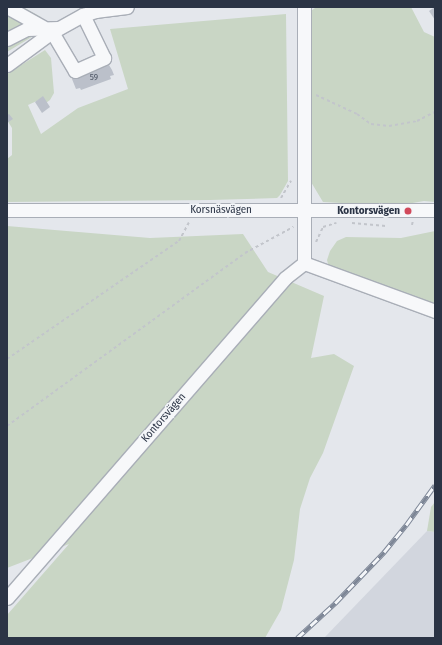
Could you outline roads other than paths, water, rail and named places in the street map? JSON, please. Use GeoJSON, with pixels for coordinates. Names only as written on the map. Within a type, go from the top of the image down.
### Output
{"type":"FeatureCollection","features":[{"type":"Feature","properties":{"kind":"street"},"geometry":{"type":"LineString","coordinates":[[7,7],[52,29],[75,71],[104,58],[83,15]]}},
{"type":"Feature","properties":{"kind":"street"},"geometry":{"type":"LineString","coordinates":[[7,65],[52,29],[95,11],[127,7]]}},
{"type":"Feature","properties":{"kind":"street"},"geometry":{"type":"LineString","coordinates":[[304,7],[304,263],[435,311]]}},
{"type":"Feature","properties":{"kind":"street"},"geometry":{"type":"LineString","coordinates":[[7,39],[27,29]]}},
{"type":"Feature","properties":{"kind":"street"},"geometry":{"type":"LineString","coordinates":[[7,30],[52,29]]}},
{"type":"Feature","properties":{"kind":"street","name":"Korsnäsvägen"},"geometry":{"type":"LineString","coordinates":[[7,210],[195,210],[305,216],[435,210]]}},
{"type":"Feature","properties":{"kind":"street","name":"Kontorsvägen"},"geometry":{"type":"LineString","coordinates":[[7,598],[285,278],[304,263]]}},
{"type":"Feature","properties":{"kind":"railway"},"geometry":{"type":"LineString","coordinates":[[297,638],[335,603],[384,552],[435,485]]}},
{"type":"Feature","properties":{"kind":"place","name":"Kontorsvägen"},"geometry":{"type":"Point","coordinates":[408,211]}}]}
